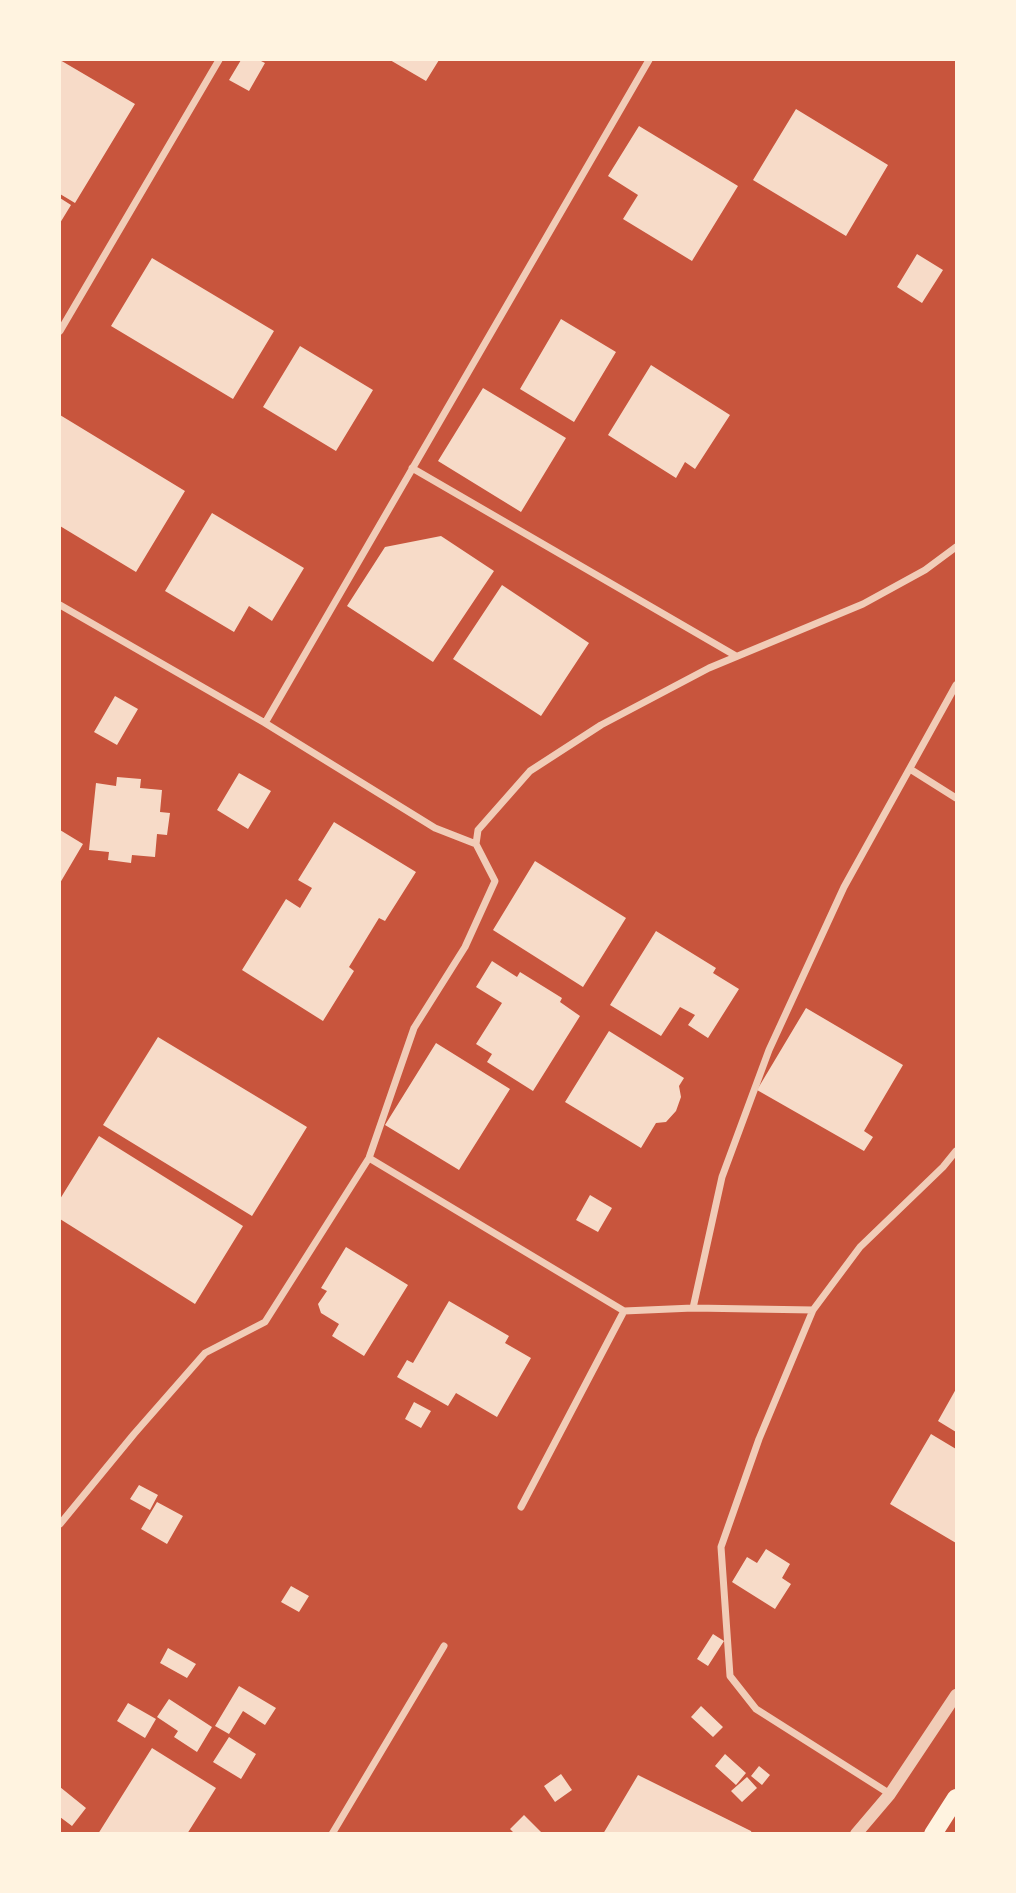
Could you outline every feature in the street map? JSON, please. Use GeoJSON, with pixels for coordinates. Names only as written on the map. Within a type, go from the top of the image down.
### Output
{"type":"FeatureCollection","features":[{"type":"Feature","properties":{"kind":"main road"},"geometry":{"type":"LineString","coordinates":[[933,1833],[957,1798]]}},
{"type":"Feature","properties":{"kind":"street"},"geometry":{"type":"LineString","coordinates":[[60,331],[219,60]]}},
{"type":"Feature","properties":{"kind":"street"},"geometry":{"type":"LineString","coordinates":[[265,723],[649,60]]}},
{"type":"Feature","properties":{"kind":"street"},"geometry":{"type":"LineString","coordinates":[[412,468],[736,656]]}},
{"type":"Feature","properties":{"kind":"street"},"geometry":{"type":"LineString","coordinates":[[60,1524],[205,1353],[265,1322],[369,1158],[414,1028],[465,947],[495,880],[476,844],[478,830],[530,771],[601,725],[709,668],[863,604],[925,569],[957,547]]}},
{"type":"Feature","properties":{"kind":"street"},"geometry":{"type":"LineString","coordinates":[[60,605],[265,723],[435,828],[476,844]]}},
{"type":"Feature","properties":{"kind":"street"},"geometry":{"type":"LineString","coordinates":[[693,1308],[722,1177],[769,1050],[844,887],[957,685]]}},
{"type":"Feature","properties":{"kind":"street"},"geometry":{"type":"LineString","coordinates":[[910,769],[957,798]]}},
{"type":"Feature","properties":{"kind":"street"},"geometry":{"type":"LineString","coordinates":[[890,1794],[756,1709],[730,1676],[721,1547],[759,1439],[813,1310],[860,1247],[957,1151]]}},
{"type":"Feature","properties":{"kind":"street"},"geometry":{"type":"LineString","coordinates":[[369,1158],[624,1311],[693,1308],[813,1310]]}},
{"type":"Feature","properties":{"kind":"street"},"geometry":{"type":"LineString","coordinates":[[521,1507],[624,1311]]}},
{"type":"Feature","properties":{"kind":"street"},"geometry":{"type":"LineString","coordinates":[[332,1833],[444,1646]]}},
{"type":"Feature","properties":{"kind":"street"},"geometry":{"type":"LineString","coordinates":[[856,1833],[890,1794],[957,1695]]}},
{"type":"Feature","properties":{"kind":"building"},"geometry":{"type":"Polygon","coordinates":[[[60,60],[135,104],[75,203],[60,194],[60,60]]]}},
{"type":"Feature","properties":{"kind":"building"},"geometry":{"type":"Polygon","coordinates":[[[241,60],[259,60],[265,63],[249,91],[229,80],[241,60]]]}},
{"type":"Feature","properties":{"kind":"building"},"geometry":{"type":"Polygon","coordinates":[[[390,60],[439,60],[426,81],[390,60]]]}},
{"type":"Feature","properties":{"kind":"building"},"geometry":{"type":"Polygon","coordinates":[[[796,109],[888,165],[846,236],[753,180],[796,109]]]}},
{"type":"Feature","properties":{"kind":"building"},"geometry":{"type":"Polygon","coordinates":[[[639,126],[738,186],[692,261],[623,219],[638,195],[608,176],[639,126]]]}},
{"type":"Feature","properties":{"kind":"building"},"geometry":{"type":"Polygon","coordinates":[[[60,198],[71,205],[60,223],[60,198]]]}},
{"type":"Feature","properties":{"kind":"building"},"geometry":{"type":"Polygon","coordinates":[[[917,254],[943,270],[922,303],[897,287],[917,254]]]}},
{"type":"Feature","properties":{"kind":"building"},"geometry":{"type":"Polygon","coordinates":[[[152,258],[274,331],[233,399],[111,326],[152,258]]]}},
{"type":"Feature","properties":{"kind":"building"},"geometry":{"type":"Polygon","coordinates":[[[561,319],[616,352],[574,422],[520,389],[561,319]]]}},
{"type":"Feature","properties":{"kind":"building"},"geometry":{"type":"Polygon","coordinates":[[[300,346],[373,390],[336,451],[263,407],[300,346]]]}},
{"type":"Feature","properties":{"kind":"building"},"geometry":{"type":"Polygon","coordinates":[[[651,365],[730,415],[695,469],[685,462],[676,478],[608,435],[651,365]]]}},
{"type":"Feature","properties":{"kind":"building"},"geometry":{"type":"Polygon","coordinates":[[[483,388],[566,438],[521,512],[438,461],[483,388]]]}},
{"type":"Feature","properties":{"kind":"building"},"geometry":{"type":"Polygon","coordinates":[[[60,415],[185,491],[136,572],[60,526],[60,415]]]}},
{"type":"Feature","properties":{"kind":"building"},"geometry":{"type":"Polygon","coordinates":[[[212,513],[304,568],[272,621],[249,606],[234,632],[165,591],[212,513]]]}},
{"type":"Feature","properties":{"kind":"building"},"geometry":{"type":"Polygon","coordinates":[[[441,536],[494,571],[433,662],[347,606],[385,547],[441,536]]]}},
{"type":"Feature","properties":{"kind":"building"},"geometry":{"type":"Polygon","coordinates":[[[502,585],[589,643],[541,716],[453,659],[502,585]]]}},
{"type":"Feature","properties":{"kind":"building"},"geometry":{"type":"Polygon","coordinates":[[[115,696],[138,709],[117,745],[94,732],[115,696]]]}},
{"type":"Feature","properties":{"kind":"building"},"geometry":{"type":"Polygon","coordinates":[[[239,773],[271,791],[248,829],[217,810],[239,773]]]}},
{"type":"Feature","properties":{"kind":"building"},"geometry":{"type":"Polygon","coordinates":[[[117,777],[141,779],[140,788],[162,790],[160,812],[170,813],[167,835],[157,834],[155,857],[132,855],[131,863],[108,860],[109,852],[89,850],[96,783],[116,786],[117,777]]]}},
{"type":"Feature","properties":{"kind":"building"},"geometry":{"type":"Polygon","coordinates":[[[334,822],[416,872],[385,921],[379,918],[349,967],[354,971],[323,1021],[242,970],[286,899],[300,908],[312,888],[298,880],[334,822]]]}},
{"type":"Feature","properties":{"kind":"building"},"geometry":{"type":"Polygon","coordinates":[[[60,830],[83,844],[60,883],[60,830]]]}},
{"type":"Feature","properties":{"kind":"building"},"geometry":{"type":"Polygon","coordinates":[[[535,861],[626,918],[583,987],[493,930],[535,861]]]}},
{"type":"Feature","properties":{"kind":"building"},"geometry":{"type":"Polygon","coordinates":[[[656,931],[716,968],[713,973],[739,989],[708,1038],[688,1025],[695,1015],[680,1007],[661,1036],[610,1005],[656,931]]]}},
{"type":"Feature","properties":{"kind":"building"},"geometry":{"type":"Polygon","coordinates":[[[492,961],[517,977],[520,972],[562,998],[560,1002],[580,1016],[533,1091],[487,1062],[492,1054],[476,1044],[502,1003],[476,987],[492,961]]]}},
{"type":"Feature","properties":{"kind":"building"},"geometry":{"type":"Polygon","coordinates":[[[806,1008],[903,1065],[864,1131],[873,1137],[864,1151],[757,1090],[806,1008]]]}},
{"type":"Feature","properties":{"kind":"building"},"geometry":{"type":"Polygon","coordinates":[[[609,1031],[684,1078],[679,1086],[681,1097],[676,1111],[666,1122],[656,1123],[641,1148],[565,1102],[609,1031]]]}},
{"type":"Feature","properties":{"kind":"building"},"geometry":{"type":"Polygon","coordinates":[[[158,1037],[307,1127],[252,1216],[103,1125],[158,1037]]]}},
{"type":"Feature","properties":{"kind":"building"},"geometry":{"type":"Polygon","coordinates":[[[436,1043],[510,1089],[459,1170],[385,1125],[436,1043]]]}},
{"type":"Feature","properties":{"kind":"building"},"geometry":{"type":"Polygon","coordinates":[[[99,1136],[243,1226],[195,1304],[60,1219],[60,1199],[99,1136]]]}},
{"type":"Feature","properties":{"kind":"building"},"geometry":{"type":"Polygon","coordinates":[[[590,1195],[612,1208],[598,1232],[576,1220],[590,1195]]]}},
{"type":"Feature","properties":{"kind":"building"},"geometry":{"type":"Polygon","coordinates":[[[346,1247],[408,1285],[364,1356],[332,1336],[339,1324],[321,1313],[318,1304],[327,1291],[321,1288],[346,1247]]]}},
{"type":"Feature","properties":{"kind":"building"},"geometry":{"type":"Polygon","coordinates":[[[449,1301],[509,1336],[505,1343],[531,1358],[497,1417],[456,1393],[448,1406],[397,1377],[407,1360],[413,1363],[449,1301]]]}},
{"type":"Feature","properties":{"kind":"building"},"geometry":{"type":"Polygon","coordinates":[[[956,1389],[956,1432],[938,1421],[956,1389]]]}},
{"type":"Feature","properties":{"kind":"building"},"geometry":{"type":"Polygon","coordinates":[[[414,1402],[431,1411],[421,1428],[405,1419],[414,1402]]]}},
{"type":"Feature","properties":{"kind":"building"},"geometry":{"type":"Polygon","coordinates":[[[931,1434],[956,1449],[956,1543],[890,1504],[931,1434]]]}},
{"type":"Feature","properties":{"kind":"building"},"geometry":{"type":"Polygon","coordinates":[[[139,1485],[158,1495],[150,1510],[130,1499],[139,1485]]]}},
{"type":"Feature","properties":{"kind":"building"},"geometry":{"type":"Polygon","coordinates":[[[157,1502],[183,1516],[167,1544],[141,1529],[157,1502]]]}},
{"type":"Feature","properties":{"kind":"building"},"geometry":{"type":"Polygon","coordinates":[[[766,1549],[790,1564],[782,1578],[791,1584],[775,1609],[732,1582],[747,1557],[757,1563],[766,1549]]]}},
{"type":"Feature","properties":{"kind":"building"},"geometry":{"type":"Polygon","coordinates":[[[291,1586],[309,1596],[299,1612],[281,1602],[291,1586]]]}},
{"type":"Feature","properties":{"kind":"building"},"geometry":{"type":"Polygon","coordinates":[[[713,1634],[724,1641],[708,1666],[697,1659],[713,1634]]]}},
{"type":"Feature","properties":{"kind":"building"},"geometry":{"type":"Polygon","coordinates":[[[168,1648],[196,1664],[187,1678],[160,1663],[168,1648]]]}},
{"type":"Feature","properties":{"kind":"building"},"geometry":{"type":"Polygon","coordinates":[[[239,1686],[276,1708],[265,1725],[243,1711],[229,1734],[215,1726],[239,1686]]]}},
{"type":"Feature","properties":{"kind":"building"},"geometry":{"type":"Polygon","coordinates":[[[169,1699],[212,1727],[197,1752],[174,1737],[178,1731],[157,1717],[169,1699]]]}},
{"type":"Feature","properties":{"kind":"building"},"geometry":{"type":"Polygon","coordinates":[[[128,1703],[156,1719],[145,1738],[117,1721],[128,1703]]]}},
{"type":"Feature","properties":{"kind":"building"},"geometry":{"type":"Polygon","coordinates":[[[701,1706],[723,1727],[713,1737],[691,1717],[701,1706]]]}},
{"type":"Feature","properties":{"kind":"building"},"geometry":{"type":"Polygon","coordinates":[[[229,1737],[256,1754],[241,1779],[213,1762],[229,1737]]]}},
{"type":"Feature","properties":{"kind":"building"},"geometry":{"type":"Polygon","coordinates":[[[152,1748],[216,1788],[187,1834],[98,1834],[152,1748]]]}},
{"type":"Feature","properties":{"kind":"building"},"geometry":{"type":"Polygon","coordinates":[[[725,1754],[746,1773],[736,1785],[715,1766],[725,1754]]]}},
{"type":"Feature","properties":{"kind":"building"},"geometry":{"type":"Polygon","coordinates":[[[759,1766],[770,1775],[762,1785],[751,1776],[759,1766]]]}},
{"type":"Feature","properties":{"kind":"building"},"geometry":{"type":"Polygon","coordinates":[[[561,1774],[572,1790],[555,1802],[544,1786],[561,1774]]]}},
{"type":"Feature","properties":{"kind":"building"},"geometry":{"type":"Polygon","coordinates":[[[638,1775],[751,1831],[752,1834],[603,1834],[638,1775]]]}},
{"type":"Feature","properties":{"kind":"building"},"geometry":{"type":"Polygon","coordinates":[[[747,1777],[757,1788],[742,1802],[731,1791],[747,1777]]]}},
{"type":"Feature","properties":{"kind":"building"},"geometry":{"type":"Polygon","coordinates":[[[60,1787],[86,1808],[72,1826],[60,1817],[60,1787]]]}},
{"type":"Feature","properties":{"kind":"building"},"geometry":{"type":"Polygon","coordinates":[[[524,1815],[541,1832],[539,1834],[515,1834],[510,1829],[524,1815]]]}}]}
